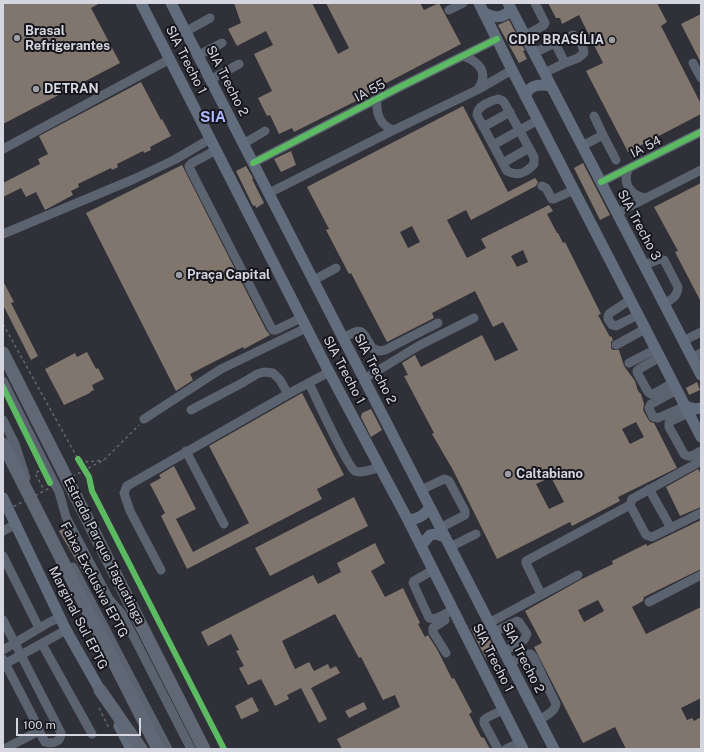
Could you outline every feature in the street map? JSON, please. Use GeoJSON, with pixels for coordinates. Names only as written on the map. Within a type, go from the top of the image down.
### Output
{"type":"FeatureCollection","features":[{"type":"Feature","properties":{"kind":"highway","name":"Estrada Parque Taguatinga"},"geometry":{"type":"LineString","coordinates":[[3,353],[204,749]]}},
{"type":"Feature","properties":{"kind":"highway"},"geometry":{"type":"LineString","coordinates":[[3,444],[158,749]]}},
{"type":"Feature","properties":{"kind":"highway"},"geometry":{"type":"LineString","coordinates":[[100,690],[141,749]]}},
{"type":"Feature","properties":{"kind":"main road","name":"SIA Trecho 1"},"geometry":{"type":"LineString","coordinates":[[141,3],[329,372],[408,520],[521,746]]}},
{"type":"Feature","properties":{"kind":"main road","name":"SIA Trecho 2"},"geometry":{"type":"LineString","coordinates":[[174,4],[185,32],[197,56],[314,280],[554,749]]}},
{"type":"Feature","properties":{"kind":"main road","name":"SIA Trecho 3"},"geometry":{"type":"LineString","coordinates":[[509,6],[526,36],[683,341],[696,355],[701,375]]}},
{"type":"Feature","properties":{"kind":"main road"},"geometry":{"type":"LineString","coordinates":[[481,7],[495,17],[501,17],[509,6]]}},
{"type":"Feature","properties":{"kind":"main road"},"geometry":{"type":"LineString","coordinates":[[481,7],[630,300],[700,431]]}},
{"type":"Feature","properties":{"kind":"main road"},"geometry":{"type":"LineString","coordinates":[[525,96],[529,88],[534,86],[551,86]]}},
{"type":"Feature","properties":{"kind":"main road"},"geometry":{"type":"LineString","coordinates":[[687,409],[701,408]]}},
{"type":"Feature","properties":{"kind":"main road","name":"Marginal Sul EPTG"},"geometry":{"type":"LineString","coordinates":[[3,498],[66,630],[131,749]]}},
{"type":"Feature","properties":{"kind":"main road"},"geometry":{"type":"LineString","coordinates":[[408,520],[420,518],[430,507]]}},
{"type":"Feature","properties":{"kind":"main road"},"geometry":{"type":"LineString","coordinates":[[421,546],[430,535],[436,534],[445,537]]}},
{"type":"Feature","properties":{"kind":"street"},"geometry":{"type":"LineString","coordinates":[[449,10],[463,3]]}},
{"type":"Feature","properties":{"kind":"street"},"geometry":{"type":"LineString","coordinates":[[526,36],[545,23],[534,3]]}},
{"type":"Feature","properties":{"kind":"street"},"geometry":{"type":"LineString","coordinates":[[185,32],[210,18]]}},
{"type":"Feature","properties":{"kind":"street"},"geometry":{"type":"LineString","coordinates":[[534,53],[573,35],[580,40],[584,53],[578,58],[544,73]]}},
{"type":"Feature","properties":{"kind":"street","name":"IA 55"},"geometry":{"type":"LineString","coordinates":[[253,163],[497,39]]}},
{"type":"Feature","properties":{"kind":"street"},"geometry":{"type":"LineString","coordinates":[[197,56],[222,43]]}},
{"type":"Feature","properties":{"kind":"street"},"geometry":{"type":"LineString","coordinates":[[555,43],[565,63]]}},
{"type":"Feature","properties":{"kind":"street"},"geometry":{"type":"LineString","coordinates":[[463,56],[472,59],[478,65],[482,73],[483,82],[477,90]]}},
{"type":"Feature","properties":{"kind":"street"},"geometry":{"type":"LineString","coordinates":[[3,148],[170,59]]}},
{"type":"Feature","properties":{"kind":"street"},"geometry":{"type":"LineString","coordinates":[[693,63],[701,78]]}},
{"type":"Feature","properties":{"kind":"street"},"geometry":{"type":"LineString","coordinates":[[210,80],[239,64]]}},
{"type":"Feature","properties":{"kind":"street"},"geometry":{"type":"LineString","coordinates":[[269,193],[477,90],[512,70]]}},
{"type":"Feature","properties":{"kind":"street"},"geometry":{"type":"LineString","coordinates":[[498,99],[503,101],[510,112],[534,157],[534,164],[525,172],[518,174],[513,174],[507,171],[477,116],[479,108],[492,100],[498,99]]}},
{"type":"Feature","properties":{"kind":"street"},"geometry":{"type":"LineString","coordinates":[[377,100],[377,110],[380,120],[388,128],[394,130]]}},
{"type":"Feature","properties":{"kind":"street"},"geometry":{"type":"LineString","coordinates":[[483,127],[510,112]]}},
{"type":"Feature","properties":{"kind":"street"},"geometry":{"type":"LineString","coordinates":[[594,116],[616,160]]}},
{"type":"Feature","properties":{"kind":"street"},"geometry":{"type":"LineString","coordinates":[[493,145],[538,120]]}},
{"type":"Feature","properties":{"kind":"street"},"geometry":{"type":"LineString","coordinates":[[243,144],[265,132]]}},
{"type":"Feature","properties":{"kind":"street","name":"IA 54"},"geometry":{"type":"LineString","coordinates":[[601,182],[701,132]]}},
{"type":"Feature","properties":{"kind":"street"},"geometry":{"type":"LineString","coordinates":[[582,146],[603,135]]}},
{"type":"Feature","properties":{"kind":"street"},"geometry":{"type":"LineString","coordinates":[[3,234],[134,179],[174,160],[210,139]]}},
{"type":"Feature","properties":{"kind":"street"},"geometry":{"type":"LineString","coordinates":[[503,163],[529,148]]}},
{"type":"Feature","properties":{"kind":"street"},"geometry":{"type":"LineString","coordinates":[[216,150],[192,163],[189,166],[190,169],[273,330],[304,323]]}},
{"type":"Feature","properties":{"kind":"street"},"geometry":{"type":"LineString","coordinates":[[629,168],[626,174],[628,186],[633,193],[639,197],[646,198]]}},
{"type":"Feature","properties":{"kind":"street"},"geometry":{"type":"LineString","coordinates":[[617,213],[701,170]]}},
{"type":"Feature","properties":{"kind":"street"},"geometry":{"type":"LineString","coordinates":[[542,186],[546,188],[552,199],[574,190]]}},
{"type":"Feature","properties":{"kind":"street"},"geometry":{"type":"LineString","coordinates":[[644,265],[660,259],[664,260],[678,287],[678,292],[674,297],[664,304]]}},
{"type":"Feature","properties":{"kind":"street"},"geometry":{"type":"LineString","coordinates":[[314,280],[336,268]]}},
{"type":"Feature","properties":{"kind":"street"},"geometry":{"type":"LineString","coordinates":[[630,300],[610,313],[608,320],[612,325],[616,326],[638,315]]}},
{"type":"Feature","properties":{"kind":"street"},"geometry":{"type":"LineString","coordinates":[[364,379],[420,344],[474,318]]}},
{"type":"Feature","properties":{"kind":"street"},"geometry":{"type":"LineString","coordinates":[[144,419],[221,369],[304,323]]}},
{"type":"Feature","properties":{"kind":"street"},"geometry":{"type":"LineString","coordinates":[[343,338],[360,331],[363,332],[372,348],[385,350],[438,323]]}},
{"type":"Feature","properties":{"kind":"street"},"geometry":{"type":"LineString","coordinates":[[616,345],[645,329]]}},
{"type":"Feature","properties":{"kind":"street"},"geometry":{"type":"LineString","coordinates":[[683,341],[701,332]]}},
{"type":"Feature","properties":{"kind":"street"},"geometry":{"type":"LineString","coordinates":[[630,363],[658,353]]}},
{"type":"Feature","properties":{"kind":"street"},"geometry":{"type":"LineString","coordinates":[[658,353],[639,369],[638,374],[650,394],[675,386]]}},
{"type":"Feature","properties":{"kind":"street"},"geometry":{"type":"LineString","coordinates":[[191,410],[257,374],[264,372],[273,373],[280,380],[288,394]]}},
{"type":"Feature","properties":{"kind":"street"},"geometry":{"type":"LineString","coordinates":[[161,570],[130,511],[124,497],[125,489],[131,483],[186,451],[329,372]]}},
{"type":"Feature","properties":{"kind":"street","name":"Faixa Exclusiva EPTG"},"geometry":{"type":"LineString","coordinates":[[3,381],[59,492],[66,517],[109,599],[122,614],[191,749]]}},
{"type":"Feature","properties":{"kind":"street"},"geometry":{"type":"LineString","coordinates":[[308,383],[344,455],[354,470],[359,472],[380,467]]}},
{"type":"Feature","properties":{"kind":"street"},"geometry":{"type":"LineString","coordinates":[[675,386],[651,404],[648,408],[653,417],[658,418],[687,409]]}},
{"type":"Feature","properties":{"kind":"street"},"geometry":{"type":"LineString","coordinates":[[687,409],[669,422],[669,427],[686,456],[690,457],[701,451]]}},
{"type":"Feature","properties":{"kind":"street","name":"Faixa Exclusiva EPTG"},"geometry":{"type":"LineString","coordinates":[[3,420],[15,444],[24,475],[168,749]]}},
{"type":"Feature","properties":{"kind":"street"},"geometry":{"type":"LineString","coordinates":[[186,451],[224,524]]}},
{"type":"Feature","properties":{"kind":"street"},"geometry":{"type":"LineString","coordinates":[[541,594],[526,561],[630,505],[632,499],[701,462]]}},
{"type":"Feature","properties":{"kind":"street"},"geometry":{"type":"LineString","coordinates":[[421,490],[447,480],[449,481],[465,511],[465,515],[445,537]]}},
{"type":"Feature","properties":{"kind":"street"},"geometry":{"type":"LineString","coordinates":[[649,489],[671,528]]}},
{"type":"Feature","properties":{"kind":"street"},"geometry":{"type":"LineString","coordinates":[[630,505],[646,535],[649,537],[652,537],[701,513]]}},
{"type":"Feature","properties":{"kind":"street"},"geometry":{"type":"LineString","coordinates":[[3,531],[16,524]]}},
{"type":"Feature","properties":{"kind":"street"},"geometry":{"type":"LineString","coordinates":[[445,537],[476,534]]}},
{"type":"Feature","properties":{"kind":"street"},"geometry":{"type":"LineString","coordinates":[[3,556],[39,628]]}},
{"type":"Feature","properties":{"kind":"street"},"geometry":{"type":"LineString","coordinates":[[433,570],[413,583],[429,618],[435,619],[454,612]]}},
{"type":"Feature","properties":{"kind":"street"},"geometry":{"type":"LineString","coordinates":[[491,628],[541,594],[578,575]]}},
{"type":"Feature","properties":{"kind":"street"},"geometry":{"type":"LineString","coordinates":[[649,602],[701,575]]}},
{"type":"Feature","properties":{"kind":"street"},"geometry":{"type":"LineString","coordinates":[[446,653],[433,632],[433,628],[454,612]]}},
{"type":"Feature","properties":{"kind":"street"},"geometry":{"type":"LineString","coordinates":[[3,650],[60,617]]}},
{"type":"Feature","properties":{"kind":"street"},"geometry":{"type":"LineString","coordinates":[[3,620],[15,643],[21,655],[61,733],[60,739],[49,743],[45,742],[4,662],[21,655],[66,630]]}},
{"type":"Feature","properties":{"kind":"street"},"geometry":{"type":"LineString","coordinates":[[491,628],[516,621],[519,622],[527,634],[524,640],[504,652]]}},
{"type":"Feature","properties":{"kind":"street"},"geometry":{"type":"LineString","coordinates":[[42,644],[92,734]]}},
{"type":"Feature","properties":{"kind":"street"},"geometry":{"type":"LineString","coordinates":[[509,662],[528,654],[531,654],[534,658],[556,704],[556,708],[553,711],[539,720]]}},
{"type":"Feature","properties":{"kind":"street"},"geometry":{"type":"LineString","coordinates":[[498,749],[484,723],[484,720],[503,710]]}},
{"type":"Feature","properties":{"kind":"street"},"geometry":{"type":"LineString","coordinates":[[4,749],[39,731]]}},
{"type":"Feature","properties":{"kind":"street"},"geometry":{"type":"LineString","coordinates":[[506,749],[521,746]]}},
{"type":"Feature","properties":{"kind":"path"},"geometry":{"type":"LineString","coordinates":[[3,324],[89,477]]}},
{"type":"Feature","properties":{"kind":"path"},"geometry":{"type":"LineString","coordinates":[[3,512],[104,460],[144,419]]}},
{"type":"Feature","properties":{"kind":"path"},"geometry":{"type":"LineString","coordinates":[[78,459],[88,462],[104,460]]}},
{"type":"Feature","properties":{"kind":"path"},"geometry":{"type":"LineString","coordinates":[[40,461],[47,476]]}},
{"type":"Feature","properties":{"kind":"path"},"geometry":{"type":"LineString","coordinates":[[39,471],[35,473],[44,490]]}},
{"type":"Feature","properties":{"kind":"building","name":"DETRAN"},"geometry":{"type":"Polygon","coordinates":[[[6,3],[100,3],[91,8],[120,63],[3,124],[3,5],[6,3]]]}},
{"type":"Feature","properties":{"kind":"building"},"geometry":{"type":"Polygon","coordinates":[[[234,3],[312,3],[338,54],[349,48],[326,3],[420,3],[424,10],[439,3],[461,44],[371,91],[372,93],[294,132],[292,128],[279,134],[270,115],[267,116],[258,98],[272,91],[254,54],[273,45],[266,31],[237,46],[228,29],[241,23],[234,3]]]}},
{"type":"Feature","properties":{"kind":"building"},"geometry":{"type":"Polygon","coordinates":[[[548,3],[657,3],[667,22],[661,26],[701,104],[701,114],[628,152],[586,71],[603,63],[579,15],[562,24],[560,18],[556,18],[548,3]]]}},
{"type":"Feature","properties":{"kind":"building"},"geometry":{"type":"Polygon","coordinates":[[[701,14],[701,63],[681,24],[701,14]]]}},
{"type":"Feature","properties":{"kind":"building"},"geometry":{"type":"Polygon","coordinates":[[[509,20],[525,50],[523,51],[527,59],[519,63],[498,25],[509,20]]]}},
{"type":"Feature","properties":{"kind":"building"},"geometry":{"type":"Polygon","coordinates":[[[141,82],[171,136],[150,147],[151,150],[144,153],[143,151],[117,164],[118,167],[112,170],[111,168],[78,184],[79,187],[71,191],[73,195],[45,210],[36,192],[26,197],[21,188],[3,197],[3,183],[40,164],[38,159],[48,154],[39,136],[141,82]]]}},
{"type":"Feature","properties":{"kind":"building"},"geometry":{"type":"Polygon","coordinates":[[[463,106],[508,192],[535,178],[538,182],[536,186],[471,220],[466,210],[447,220],[467,258],[486,248],[481,239],[549,205],[553,211],[547,214],[563,243],[565,242],[601,314],[598,315],[613,340],[611,342],[611,348],[613,350],[619,350],[624,366],[635,381],[638,391],[641,394],[644,404],[643,410],[650,422],[654,423],[677,468],[618,497],[620,501],[572,526],[570,522],[497,559],[453,470],[432,434],[434,433],[404,376],[408,375],[402,363],[415,355],[421,367],[482,335],[495,361],[518,350],[503,322],[493,327],[475,291],[432,313],[434,318],[387,342],[351,273],[349,274],[326,230],[329,229],[307,187],[463,106]],[[412,226],[400,232],[408,248],[420,242],[412,226]],[[523,250],[511,256],[517,267],[528,262],[523,250]],[[636,422],[622,429],[630,444],[644,437],[636,422]],[[551,477],[536,484],[549,509],[564,502],[551,477]]]}},
{"type":"Feature","properties":{"kind":"building"},"geometry":{"type":"Polygon","coordinates":[[[291,151],[296,165],[281,172],[274,159],[291,151]]]}},
{"type":"Feature","properties":{"kind":"building"},"geometry":{"type":"Polygon","coordinates":[[[583,163],[610,215],[600,220],[574,168],[583,163]]]}},
{"type":"Feature","properties":{"kind":"building","name":"Praça Capital"},"geometry":{"type":"Polygon","coordinates":[[[182,165],[266,330],[270,335],[190,374],[193,380],[176,391],[86,213],[182,165]]]}},
{"type":"Feature","properties":{"kind":"building"},"geometry":{"type":"Polygon","coordinates":[[[246,166],[264,203],[256,208],[255,205],[253,206],[236,171],[246,166]]]}},
{"type":"Feature","properties":{"kind":"building"},"geometry":{"type":"Polygon","coordinates":[[[701,183],[701,302],[675,252],[678,251],[654,207],[701,183]]]}},
{"type":"Feature","properties":{"kind":"building"},"geometry":{"type":"Polygon","coordinates":[[[3,281],[14,302],[11,303],[38,356],[31,360],[3,305],[3,281]]]}},
{"type":"Feature","properties":{"kind":"building"},"geometry":{"type":"Polygon","coordinates":[[[87,352],[96,369],[98,368],[104,379],[92,385],[94,390],[90,393],[64,405],[45,369],[75,353],[77,357],[87,352]]]}},
{"type":"Feature","properties":{"kind":"building"},"geometry":{"type":"Polygon","coordinates":[[[345,359],[348,364],[340,370],[337,363],[345,359]]]}},
{"type":"Feature","properties":{"kind":"building"},"geometry":{"type":"Polygon","coordinates":[[[697,382],[700,390],[689,395],[686,388],[697,382]]]}},
{"type":"Feature","properties":{"kind":"building"},"geometry":{"type":"Polygon","coordinates":[[[302,393],[344,475],[317,489],[322,499],[187,569],[161,516],[165,513],[150,484],[161,478],[159,475],[174,466],[196,509],[176,519],[193,552],[249,523],[209,446],[302,393]]]}},
{"type":"Feature","properties":{"kind":"building"},"geometry":{"type":"Polygon","coordinates":[[[371,409],[382,430],[371,437],[361,417],[362,413],[371,409]]]}},
{"type":"Feature","properties":{"kind":"building"},"geometry":{"type":"Polygon","coordinates":[[[698,469],[701,474],[701,507],[680,516],[666,487],[698,469]]]}},
{"type":"Feature","properties":{"kind":"building"},"geometry":{"type":"Polygon","coordinates":[[[354,497],[368,526],[270,576],[255,548],[354,497]]]}},
{"type":"Feature","properties":{"kind":"building"},"geometry":{"type":"Polygon","coordinates":[[[701,520],[701,569],[644,597],[643,601],[632,607],[646,634],[701,607],[701,698],[681,708],[687,720],[692,718],[694,721],[701,717],[701,749],[626,749],[615,727],[583,743],[534,647],[542,643],[525,611],[582,579],[613,564],[612,561],[646,544],[647,546],[701,520]],[[598,600],[578,610],[584,622],[604,611],[598,600]]]}},
{"type":"Feature","properties":{"kind":"building"},"geometry":{"type":"Polygon","coordinates":[[[65,528],[88,572],[84,574],[59,531],[65,528]]]}},
{"type":"Feature","properties":{"kind":"building"},"geometry":{"type":"Polygon","coordinates":[[[375,543],[385,563],[371,571],[385,597],[403,588],[425,637],[428,635],[452,679],[454,678],[472,712],[469,714],[481,737],[484,738],[490,749],[342,749],[337,739],[400,707],[395,695],[383,700],[361,657],[359,658],[335,614],[282,641],[295,669],[309,662],[314,671],[328,664],[330,669],[336,666],[340,673],[311,688],[327,719],[319,723],[301,688],[287,695],[289,699],[275,706],[261,679],[248,685],[239,668],[244,666],[236,651],[239,650],[231,634],[208,646],[201,632],[313,575],[318,584],[341,572],[337,563],[375,543]]]}},
{"type":"Feature","properties":{"kind":"building"},"geometry":{"type":"Polygon","coordinates":[[[481,624],[497,653],[486,659],[471,629],[481,624]]]}},
{"type":"Feature","properties":{"kind":"building"},"geometry":{"type":"Polygon","coordinates":[[[252,697],[259,711],[241,719],[235,706],[252,697]]]}},
{"type":"Feature","properties":{"kind":"building"},"geometry":{"type":"Polygon","coordinates":[[[364,702],[367,709],[349,718],[345,711],[364,702]]]}},
{"type":"Feature","properties":{"kind":"cycle path"},"geometry":{"type":"LineString","coordinates":[[253,163],[497,39]]}},
{"type":"Feature","properties":{"kind":"cycle path"},"geometry":{"type":"LineString","coordinates":[[601,182],[701,132]]}},
{"type":"Feature","properties":{"kind":"cycle path"},"geometry":{"type":"LineString","coordinates":[[3,387],[50,483]]}},
{"type":"Feature","properties":{"kind":"cycle path"},"geometry":{"type":"LineString","coordinates":[[78,459],[89,477],[92,491],[224,749]]}},
{"type":"Feature","properties":{"kind":"place","name":"Brasal Refrigerantes"},"geometry":{"type":"Point","coordinates":[17,38]}},
{"type":"Feature","properties":{"kind":"place","name":"CDIP BRASÍLIA"},"geometry":{"type":"Point","coordinates":[612,40]}},
{"type":"Feature","properties":{"kind":"place","name":"DETRAN"},"geometry":{"type":"Point","coordinates":[36,89]}},
{"type":"Feature","properties":{"kind":"place","name":"Praça Capital"},"geometry":{"type":"Point","coordinates":[179,275]}},
{"type":"Feature","properties":{"kind":"place","name":"Caltabiano"},"geometry":{"type":"Point","coordinates":[508,474]}},
{"type":"Feature","properties":{"kind":"district","name":"SIA"},"geometry":{"type":"Point","coordinates":[213,117]}}]}
